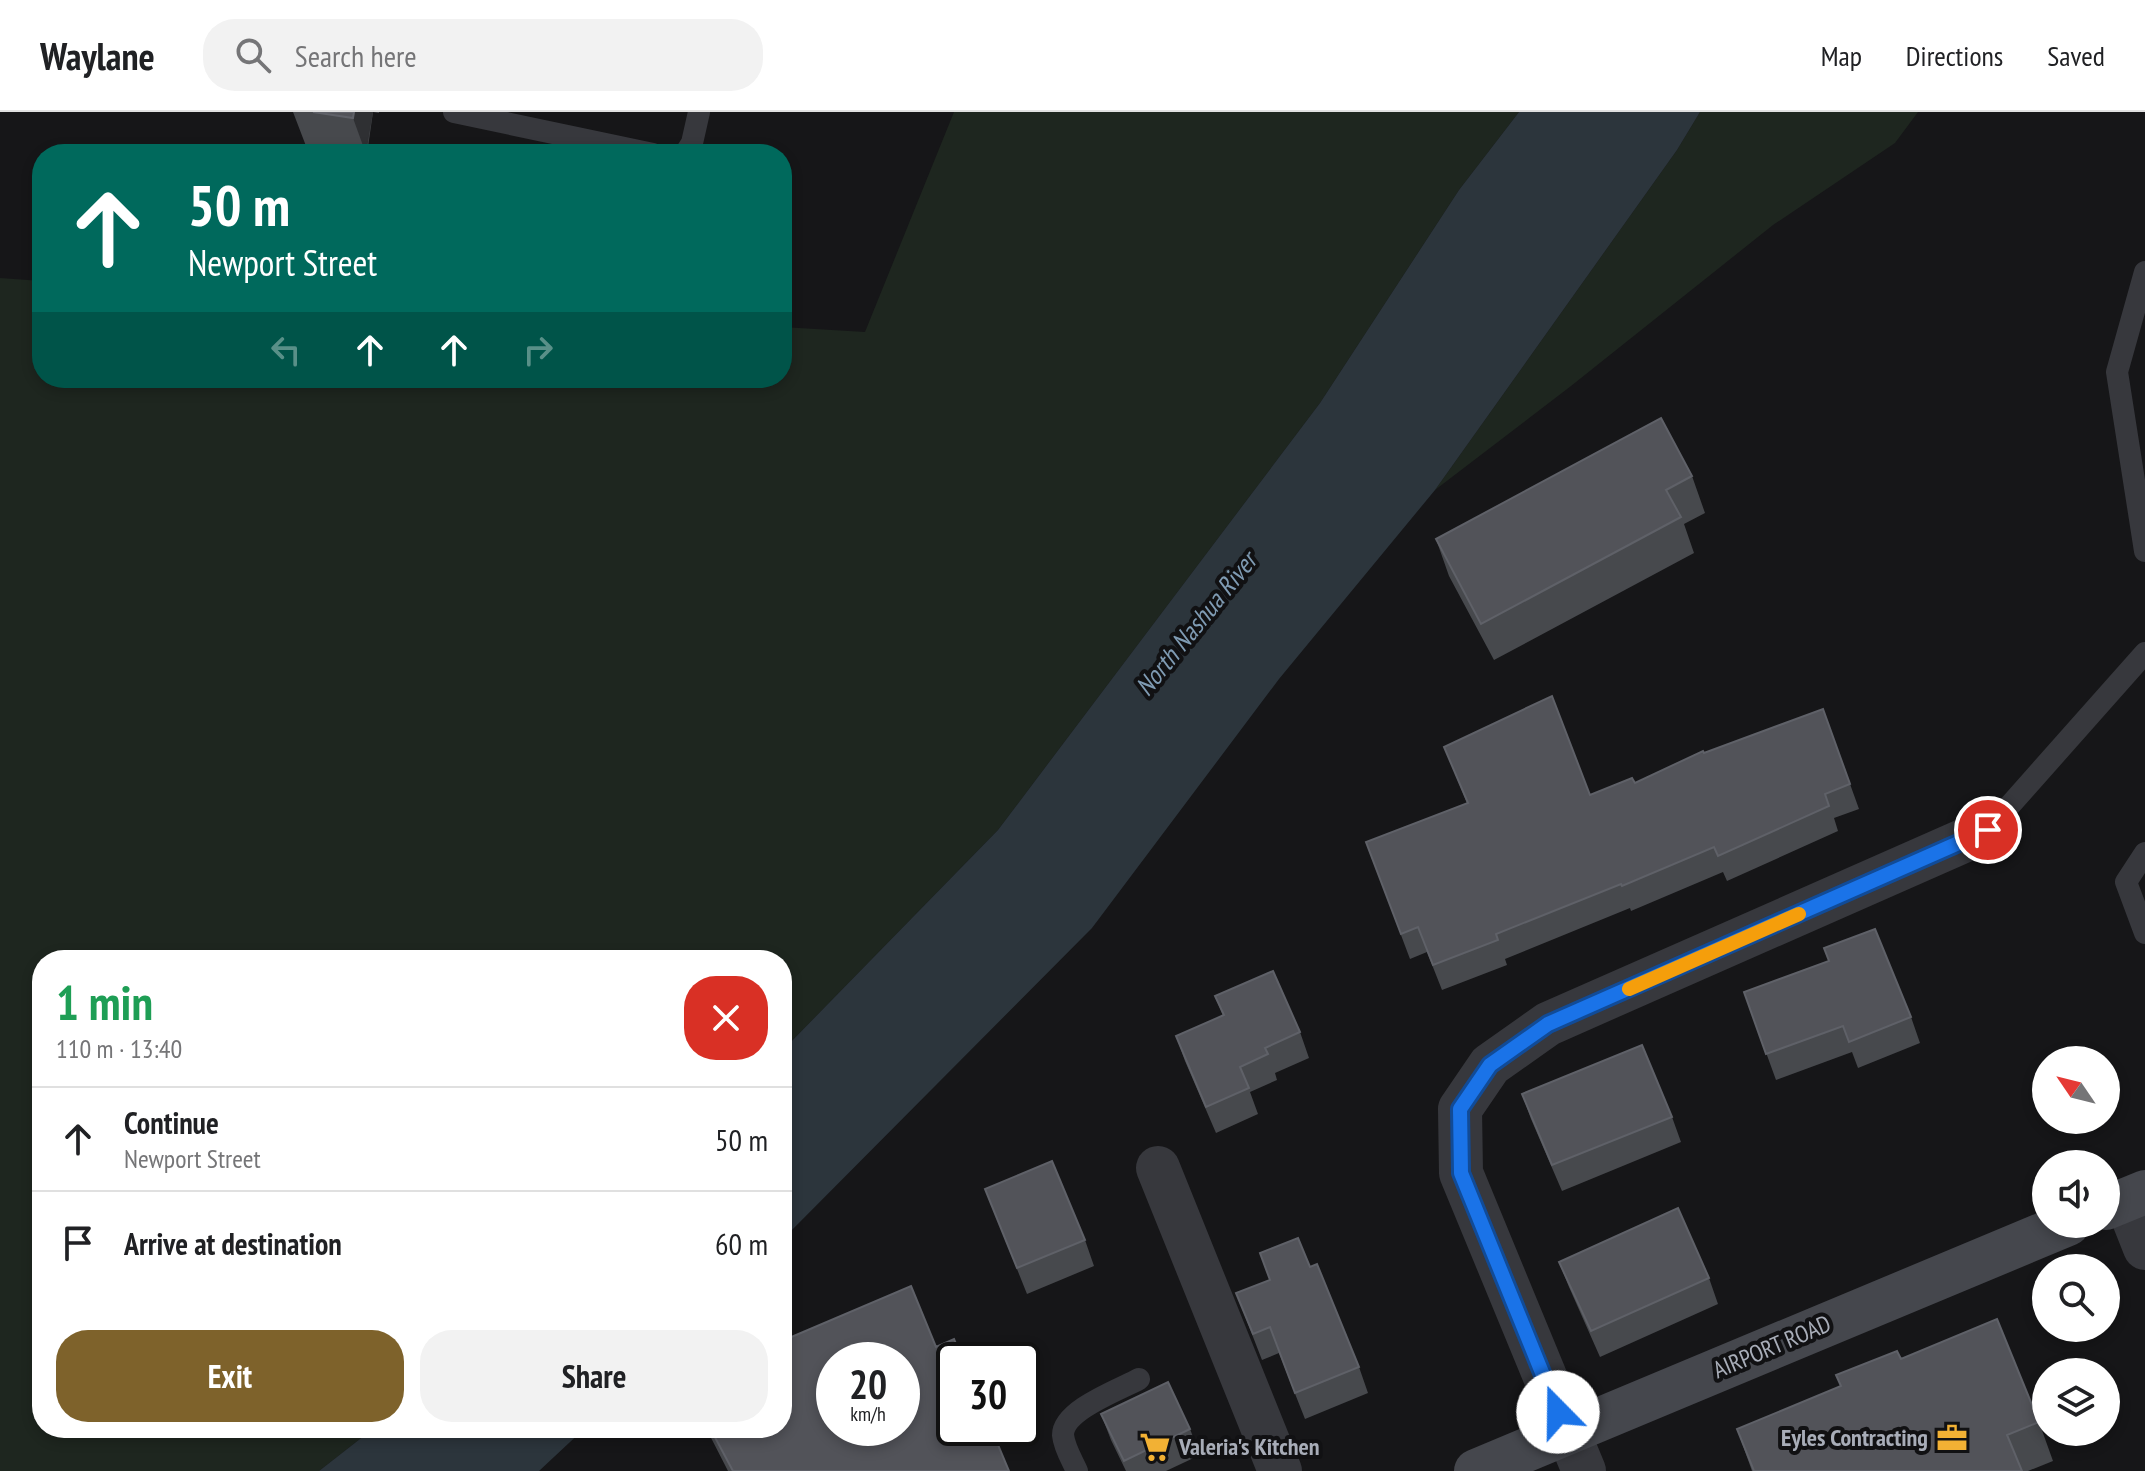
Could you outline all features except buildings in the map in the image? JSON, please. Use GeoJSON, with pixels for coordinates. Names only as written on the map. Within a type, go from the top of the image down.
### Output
{"type":"FeatureCollection","features":[{"type":"Feature","properties":{"kind":"main road","name":"AIRPORT ROAD"},"geometry":{"type":"LineString","coordinates":[[1476,1471],[1575,1452],[2038,1238]]}},
{"type":"Feature","properties":{"kind":"street"},"geometry":{"type":"LineString","coordinates":[[1575,1452],[1461,1173],[1460,1109],[1490,1065],[1548,1024],[1988,830]]}},
{"type":"Feature","properties":{"kind":"street"},"geometry":{"type":"LineString","coordinates":[[1158,1168],[1280,1471]]}},
{"type":"Feature","properties":{"kind":"street"},"geometry":{"type":"LineString","coordinates":[[2126,1200],[2145,1248]]}},
{"type":"Feature","properties":{"kind":"lane"},"geometry":{"type":"LineString","coordinates":[[454,112],[488,116],[610,144]]}},
{"type":"Feature","properties":{"kind":"lane"},"geometry":{"type":"LineString","coordinates":[[691,144],[699,112]]}},
{"type":"Feature","properties":{"kind":"lane"},"geometry":{"type":"LineString","coordinates":[[2145,272],[2117,372],[2145,551]]}},
{"type":"Feature","properties":{"kind":"lane"},"geometry":{"type":"LineString","coordinates":[[1988,830],[2145,653]]}},
{"type":"Feature","properties":{"kind":"lane"},"geometry":{"type":"LineString","coordinates":[[2145,853],[2126,882],[2145,933]]}},
{"type":"Feature","properties":{"kind":"lane"},"geometry":{"type":"LineString","coordinates":[[1077,1471],[1065,1443],[1063,1430],[1067,1423],[1074,1413],[1139,1379]]}},
{"type":"Feature","properties":{"kind":"shaded area"},"geometry":{"type":"Polygon","coordinates":[[[954,112],[1519,112],[1459,190],[1320,403],[998,830],[792,1041],[792,950],[32,950],[32,1438],[361,1438],[319,1471],[0,1471],[0,278],[32,280],[32,388],[792,388],[792,328],[865,332],[954,112]]]}},
{"type":"Feature","properties":{"kind":"shaded area"},"geometry":{"type":"Polygon","coordinates":[[[1700,112],[1918,112],[1895,143],[1773,225],[1435,490],[1677,150],[1700,112]]]}},
{"type":"Feature","properties":{"kind":"water","name":"North Nashua River"},"geometry":{"type":"Polygon","coordinates":[[[1519,112],[1700,112],[1677,150],[1435,490],[1279,679],[1092,928],[792,1230],[792,1041],[998,830],[1320,403],[1459,190],[1519,112]]]}},
{"type":"Feature","properties":{"kind":"water"},"geometry":{"type":"Polygon","coordinates":[[[361,1438],[574,1438],[539,1471],[319,1471],[361,1438]]]}},
{"type":"Feature","properties":{"kind":"slow traffic"},"geometry":{"type":"LineString","coordinates":[[1629,989],[1799,914]]}},
{"type":"Feature","properties":{"kind":"place","name":"Eyles Contracting"},"geometry":{"type":"Point","coordinates":[1952,1438]}},
{"type":"Feature","properties":{"kind":"place","name":"Valeria's Kitchen"},"geometry":{"type":"Point","coordinates":[1155,1447]}},
{"type":"Feature","properties":{"kind":"route"},"geometry":{"type":"LineString","coordinates":[[1558,1412],[1461,1173],[1460,1109],[1490,1065],[1548,1024],[1988,830]]}}]}
